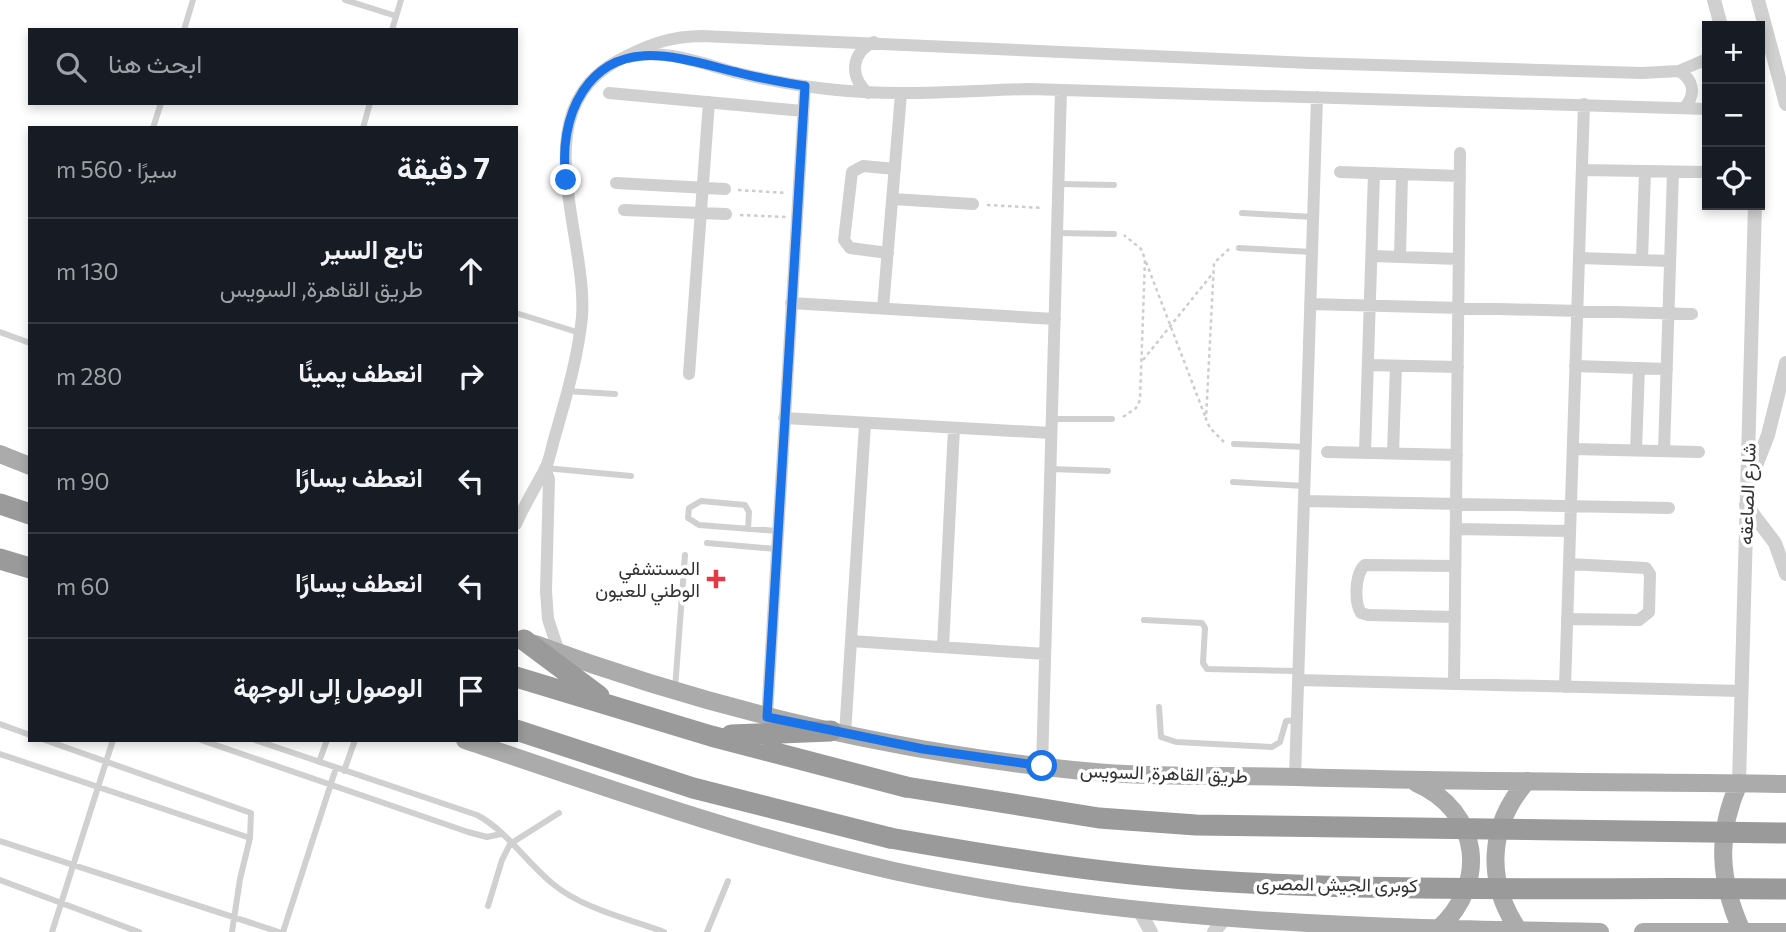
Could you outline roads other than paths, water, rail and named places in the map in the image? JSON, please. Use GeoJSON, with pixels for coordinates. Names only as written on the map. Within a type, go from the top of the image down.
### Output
{"type":"FeatureCollection","features":[{"type":"Feature","properties":{"kind":"highway"},"geometry":{"type":"LineString","coordinates":[[0,504],[28,513]]}},
{"type":"Feature","properties":{"kind":"highway"},"geometry":{"type":"LineString","coordinates":[[0,559],[28,567]]}},
{"type":"Feature","properties":{"kind":"highway"},"geometry":{"type":"LineString","coordinates":[[520,638],[612,706]]}},
{"type":"Feature","properties":{"kind":"highway"},"geometry":{"type":"LineString","coordinates":[[518,678],[711,736],[906,788],[1085,816],[1196,825],[1786,833]]}},
{"type":"Feature","properties":{"kind":"highway","name":"كوبرى الجيش المصرى"},"geometry":{"type":"LineString","coordinates":[[518,731],[693,788],[890,838],[1044,863],[1198,880],[1302,885],[1786,889]]}},
{"type":"Feature","properties":{"kind":"highway"},"geometry":{"type":"LineString","coordinates":[[711,736],[838,732]]}},
{"type":"Feature","properties":{"kind":"main road"},"geometry":{"type":"LineString","coordinates":[[0,454],[28,465]]}},
{"type":"Feature","properties":{"kind":"main road","name":"طريق القاهرة, السويس"},"geometry":{"type":"LineString","coordinates":[[520,638],[767,717],[962,756],[1042,766],[1146,775],[1414,782],[1786,784]]}},
{"type":"Feature","properties":{"kind":"main road"},"geometry":{"type":"LineString","coordinates":[[471,742],[732,829],[810,851],[982,888],[1139,910],[1219,925],[1600,932]]}},
{"type":"Feature","properties":{"kind":"main road"},"geometry":{"type":"LineString","coordinates":[[1519,931],[1497,887],[1494,854],[1507,807],[1527,781]]}},
{"type":"Feature","properties":{"kind":"main road"},"geometry":{"type":"LineString","coordinates":[[1414,782],[1434,792],[1452,807],[1464,827],[1471,849],[1470,879],[1465,894],[1449,920],[1437,930]]}},
{"type":"Feature","properties":{"kind":"main road"},"geometry":{"type":"LineString","coordinates":[[1739,783],[1729,809],[1722,850],[1727,891],[1740,931]]}},
{"type":"Feature","properties":{"kind":"main road"},"geometry":{"type":"LineString","coordinates":[[1643,932],[1786,932]]}},
{"type":"Feature","properties":{"kind":"street"},"geometry":{"type":"LineString","coordinates":[[1714,0],[1720,21]]}},
{"type":"Feature","properties":{"kind":"street"},"geometry":{"type":"LineString","coordinates":[[1758,0],[1786,104]]}},
{"type":"Feature","properties":{"kind":"street"},"geometry":{"type":"LineString","coordinates":[[518,520],[545,468],[580,333],[583,302],[565,169],[566,136],[577,100],[589,82],[606,66],[652,43],[689,36],[875,42],[1310,64],[1615,72],[1679,71],[1702,61]]}},
{"type":"Feature","properties":{"kind":"street"},"geometry":{"type":"LineString","coordinates":[[868,93],[857,81],[854,65],[861,51],[875,42]]}},
{"type":"Feature","properties":{"kind":"street"},"geometry":{"type":"LineString","coordinates":[[618,60],[649,55],[680,57],[738,73],[805,86],[868,93],[1061,90],[1702,109]]}},
{"type":"Feature","properties":{"kind":"street"},"geometry":{"type":"LineString","coordinates":[[1679,71],[1690,80],[1692,88],[1685,107]]}},
{"type":"Feature","properties":{"kind":"street"},"geometry":{"type":"LineString","coordinates":[[767,717],[805,86]]}},
{"type":"Feature","properties":{"kind":"street"},"geometry":{"type":"LineString","coordinates":[[1042,766],[1061,90]]}},
{"type":"Feature","properties":{"kind":"street"},"geometry":{"type":"LineString","coordinates":[[609,93],[803,111]]}},
{"type":"Feature","properties":{"kind":"street"},"geometry":{"type":"LineString","coordinates":[[883,308],[901,94]]}},
{"type":"Feature","properties":{"kind":"street"},"geometry":{"type":"LineString","coordinates":[[1295,777],[1317,97]]}},
{"type":"Feature","properties":{"kind":"street"},"geometry":{"type":"LineString","coordinates":[[689,374],[709,102]]}},
{"type":"Feature","properties":{"kind":"street"},"geometry":{"type":"LineString","coordinates":[[1565,687],[1584,104]]}},
{"type":"Feature","properties":{"kind":"street"},"geometry":{"type":"LineString","coordinates":[[1454,684],[1460,153]]}},
{"type":"Feature","properties":{"kind":"street"},"geometry":{"type":"LineString","coordinates":[[888,253],[850,248],[844,240],[852,172],[863,166],[895,169]]}},
{"type":"Feature","properties":{"kind":"street"},"geometry":{"type":"LineString","coordinates":[[1582,170],[1702,172]]}},
{"type":"Feature","properties":{"kind":"street"},"geometry":{"type":"LineString","coordinates":[[1642,260],[1645,171]]}},
{"type":"Feature","properties":{"kind":"street"},"geometry":{"type":"LineString","coordinates":[[1340,172],[1460,176]]}},
{"type":"Feature","properties":{"kind":"street"},"geometry":{"type":"LineString","coordinates":[[1664,451],[1673,172]]}},
{"type":"Feature","properties":{"kind":"street"},"geometry":{"type":"LineString","coordinates":[[1366,453],[1374,173]]}},
{"type":"Feature","properties":{"kind":"street"},"geometry":{"type":"LineString","coordinates":[[1399,257],[1402,174]]}},
{"type":"Feature","properties":{"kind":"street"},"geometry":{"type":"LineString","coordinates":[[616,183],[725,189]]}},
{"type":"Feature","properties":{"kind":"street"},"geometry":{"type":"LineString","coordinates":[[667,212],[668,186]]}},
{"type":"Feature","properties":{"kind":"street"},"geometry":{"type":"LineString","coordinates":[[892,199],[973,204]]}},
{"type":"Feature","properties":{"kind":"street"},"geometry":{"type":"LineString","coordinates":[[624,210],[726,214]]}},
{"type":"Feature","properties":{"kind":"street","name":"شارع الصاعقه"},"geometry":{"type":"LineString","coordinates":[[1739,783],[1755,210]]}},
{"type":"Feature","properties":{"kind":"street"},"geometry":{"type":"LineString","coordinates":[[1372,256],[1459,259]]}},
{"type":"Feature","properties":{"kind":"street"},"geometry":{"type":"LineString","coordinates":[[1579,258],[1670,261]]}},
{"type":"Feature","properties":{"kind":"street"},"geometry":{"type":"LineString","coordinates":[[791,303],[1055,319]]}},
{"type":"Feature","properties":{"kind":"street"},"geometry":{"type":"LineString","coordinates":[[1310,304],[1692,314]]}},
{"type":"Feature","properties":{"kind":"street"},"geometry":{"type":"LineString","coordinates":[[1746,488],[1768,435],[1786,363]]}},
{"type":"Feature","properties":{"kind":"street"},"geometry":{"type":"LineString","coordinates":[[1368,365],[1458,367]]}},
{"type":"Feature","properties":{"kind":"street"},"geometry":{"type":"LineString","coordinates":[[1393,453],[1396,366]]}},
{"type":"Feature","properties":{"kind":"street"},"geometry":{"type":"LineString","coordinates":[[1575,366],[1667,369]]}},
{"type":"Feature","properties":{"kind":"street"},"geometry":{"type":"LineString","coordinates":[[1636,450],[1639,368]]}},
{"type":"Feature","properties":{"kind":"street"},"geometry":{"type":"LineString","coordinates":[[784,418],[1051,433]]}},
{"type":"Feature","properties":{"kind":"street"},"geometry":{"type":"LineString","coordinates":[[838,732],[851,641],[865,424]]}},
{"type":"Feature","properties":{"kind":"street"},"geometry":{"type":"LineString","coordinates":[[943,647],[954,428]]}},
{"type":"Feature","properties":{"kind":"street"},"geometry":{"type":"LineString","coordinates":[[1573,449],[1699,452]]}},
{"type":"Feature","properties":{"kind":"street"},"geometry":{"type":"LineString","coordinates":[[1327,452],[1457,455]]}},
{"type":"Feature","properties":{"kind":"street"},"geometry":{"type":"LineString","coordinates":[[545,468],[549,479],[547,602],[559,652]]}},
{"type":"Feature","properties":{"kind":"street"},"geometry":{"type":"LineString","coordinates":[[1304,501],[1669,508]]}},
{"type":"Feature","properties":{"kind":"street"},"geometry":{"type":"LineString","coordinates":[[1746,505],[1774,543],[1786,574]]}},
{"type":"Feature","properties":{"kind":"street"},"geometry":{"type":"LineString","coordinates":[[1456,529],[1570,531]]}},
{"type":"Feature","properties":{"kind":"street"},"geometry":{"type":"LineString","coordinates":[[1567,619],[1639,620],[1650,612],[1650,574],[1646,568],[1569,564]]}},
{"type":"Feature","properties":{"kind":"street"},"geometry":{"type":"LineString","coordinates":[[1455,566],[1365,565],[1359,572],[1357,606],[1361,613],[1368,615],[1455,617]]}},
{"type":"Feature","properties":{"kind":"street"},"geometry":{"type":"LineString","coordinates":[[851,641],[1045,653]]}},
{"type":"Feature","properties":{"kind":"street"},"geometry":{"type":"LineString","coordinates":[[1299,676],[1454,684],[1741,691]]}},
{"type":"Feature","properties":{"kind":"street"},"geometry":{"type":"LineString","coordinates":[[1139,910],[1152,932]]}},
{"type":"Feature","properties":{"kind":"lane"},"geometry":{"type":"LineString","coordinates":[[185,28],[193,0]]}},
{"type":"Feature","properties":{"kind":"lane"},"geometry":{"type":"LineString","coordinates":[[345,0],[396,16]]}},
{"type":"Feature","properties":{"kind":"lane"},"geometry":{"type":"LineString","coordinates":[[393,28],[401,0]]}},
{"type":"Feature","properties":{"kind":"lane"},"geometry":{"type":"LineString","coordinates":[[154,126],[160,105]]}},
{"type":"Feature","properties":{"kind":"lane"},"geometry":{"type":"LineString","coordinates":[[364,126],[369,105]]}},
{"type":"Feature","properties":{"kind":"lane"},"geometry":{"type":"LineString","coordinates":[[1059,184],[1114,185]]}},
{"type":"Feature","properties":{"kind":"lane"},"geometry":{"type":"LineString","coordinates":[[1242,213],[1313,217]]}},
{"type":"Feature","properties":{"kind":"lane"},"geometry":{"type":"LineString","coordinates":[[1057,233],[1114,234]]}},
{"type":"Feature","properties":{"kind":"lane"},"geometry":{"type":"LineString","coordinates":[[1239,248],[1312,252]]}},
{"type":"Feature","properties":{"kind":"lane"},"geometry":{"type":"LineString","coordinates":[[518,314],[580,333]]}},
{"type":"Feature","properties":{"kind":"lane"},"geometry":{"type":"LineString","coordinates":[[0,332],[28,342]]}},
{"type":"Feature","properties":{"kind":"lane"},"geometry":{"type":"LineString","coordinates":[[567,391],[615,394]]}},
{"type":"Feature","properties":{"kind":"lane"},"geometry":{"type":"LineString","coordinates":[[1052,419],[1112,419]]}},
{"type":"Feature","properties":{"kind":"lane"},"geometry":{"type":"LineString","coordinates":[[1234,444],[1306,447]]}},
{"type":"Feature","properties":{"kind":"lane"},"geometry":{"type":"LineString","coordinates":[[545,468],[631,476]]}},
{"type":"Feature","properties":{"kind":"lane"},"geometry":{"type":"LineString","coordinates":[[1050,469],[1108,471]]}},
{"type":"Feature","properties":{"kind":"lane"},"geometry":{"type":"LineString","coordinates":[[1233,482],[1305,486]]}},
{"type":"Feature","properties":{"kind":"lane"},"geometry":{"type":"LineString","coordinates":[[748,529],[749,512],[746,505],[701,501],[689,508],[688,518],[695,524],[748,529],[777,531]]}},
{"type":"Feature","properties":{"kind":"lane"},"geometry":{"type":"LineString","coordinates":[[707,543],[776,549]]}},
{"type":"Feature","properties":{"kind":"lane"},"geometry":{"type":"LineString","coordinates":[[674,689],[685,555]]}},
{"type":"Feature","properties":{"kind":"lane"},"geometry":{"type":"LineString","coordinates":[[1144,620],[1202,624],[1205,628],[1203,663],[1207,669],[1299,676]]}},
{"type":"Feature","properties":{"kind":"lane"},"geometry":{"type":"LineString","coordinates":[[1160,707],[1161,737],[1170,741],[1272,747],[1280,742],[1286,721],[1297,720]]}},
{"type":"Feature","properties":{"kind":"lane"},"geometry":{"type":"LineString","coordinates":[[0,724],[28,734]]}},
{"type":"Feature","properties":{"kind":"lane"},"geometry":{"type":"LineString","coordinates":[[51,742],[247,809],[253,820],[232,932]]}},
{"type":"Feature","properties":{"kind":"lane"},"geometry":{"type":"LineString","coordinates":[[52,932],[112,742]]}},
{"type":"Feature","properties":{"kind":"lane"},"geometry":{"type":"LineString","coordinates":[[207,742],[468,832],[487,837],[501,834]]}},
{"type":"Feature","properties":{"kind":"lane"},"geometry":{"type":"LineString","coordinates":[[261,742],[492,822],[510,844],[557,887],[594,906],[664,932]]}},
{"type":"Feature","properties":{"kind":"lane"},"geometry":{"type":"LineString","coordinates":[[319,762],[326,742]]}},
{"type":"Feature","properties":{"kind":"lane"},"geometry":{"type":"LineString","coordinates":[[0,841],[281,932],[331,784],[354,742]]}},
{"type":"Feature","properties":{"kind":"lane"},"geometry":{"type":"LineString","coordinates":[[0,754],[250,838]]}},
{"type":"Feature","properties":{"kind":"lane"},"geometry":{"type":"LineString","coordinates":[[488,906],[502,860],[510,844],[559,813]]}},
{"type":"Feature","properties":{"kind":"lane"},"geometry":{"type":"LineString","coordinates":[[0,880],[139,932]]}},
{"type":"Feature","properties":{"kind":"lane"},"geometry":{"type":"LineString","coordinates":[[707,932],[728,881]]}},
{"type":"Feature","properties":{"kind":"place","name":"المستشفي الوطني للعيون"},"geometry":{"type":"Point","coordinates":[716,579]}}]}
